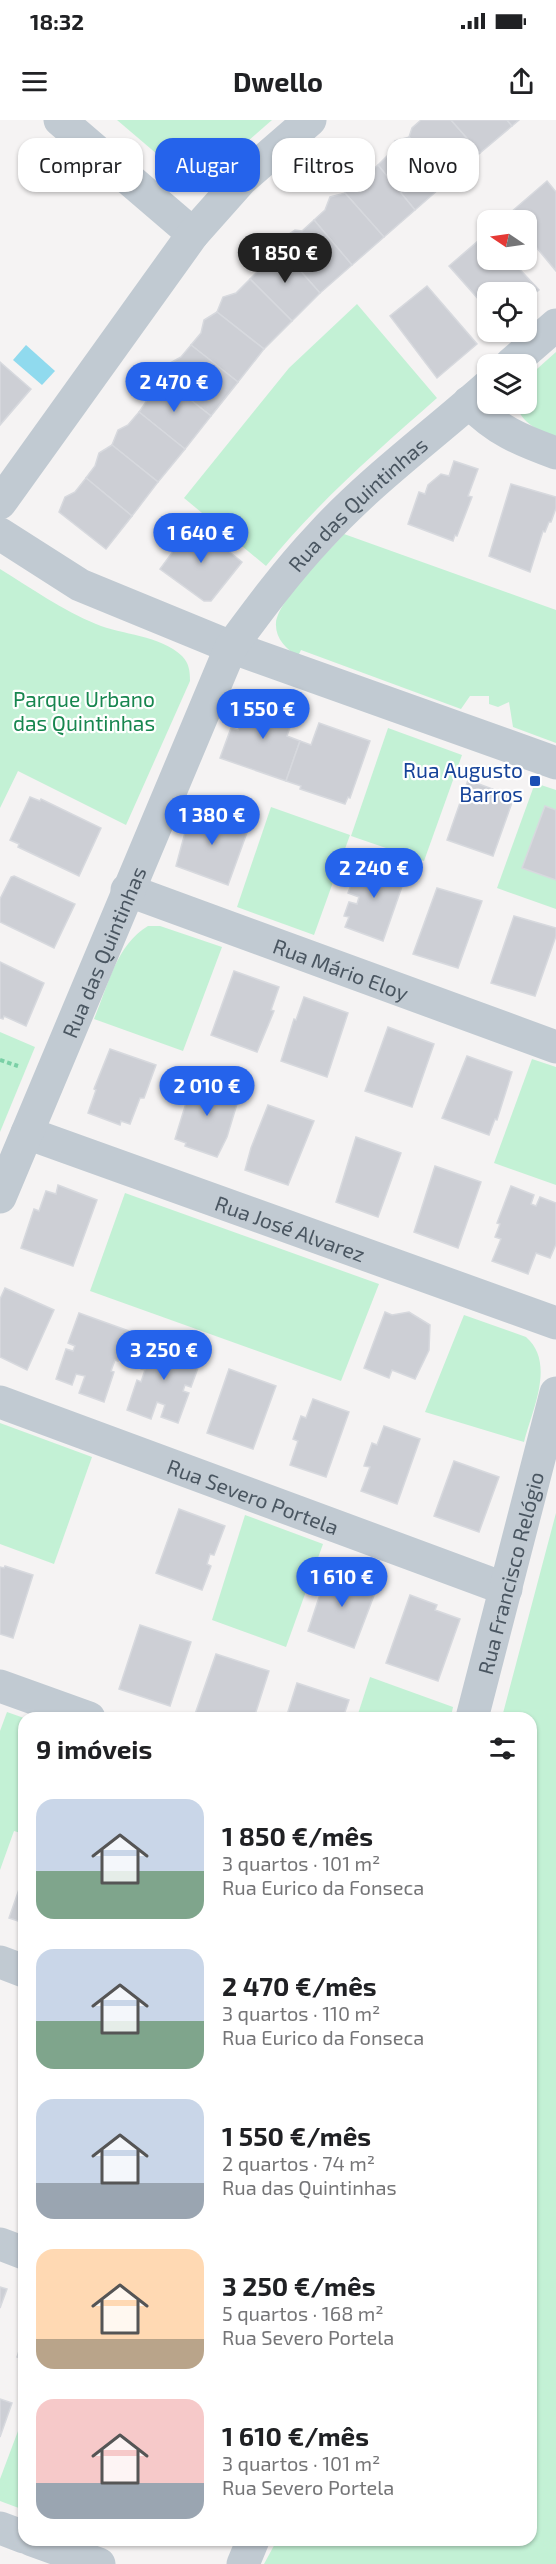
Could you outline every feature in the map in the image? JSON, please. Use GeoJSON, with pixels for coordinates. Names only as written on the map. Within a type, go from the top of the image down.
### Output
{"type":"FeatureCollection","features":[{"type":"Feature","properties":{"kind":"street"},"geometry":{"type":"LineString","coordinates":[[60,120],[193,234]]}},
{"type":"Feature","properties":{"kind":"street"},"geometry":{"type":"LineString","coordinates":[[0,503],[193,234],[241,180],[310,120]]}},
{"type":"Feature","properties":{"kind":"street"},"geometry":{"type":"LineString","coordinates":[[523,354],[556,325]]}},
{"type":"Feature","properties":{"kind":"street","name":"Rua das Quintinhas"},"geometry":{"type":"LineString","coordinates":[[0,1197],[231,647],[289,571],[320,535],[357,499],[477,395]]}},
{"type":"Feature","properties":{"kind":"street"},"geometry":{"type":"LineString","coordinates":[[484,414],[486,419],[507,434],[556,453]]}},
{"type":"Feature","properties":{"kind":"street"},"geometry":{"type":"LineString","coordinates":[[0,534],[80,585],[231,647],[556,764]]}},
{"type":"Feature","properties":{"kind":"street","name":"Rua Mário Eloy"},"geometry":{"type":"LineString","coordinates":[[127,890],[556,1047]]}},
{"type":"Feature","properties":{"kind":"street","name":"Rua José Alvarez"},"geometry":{"type":"LineString","coordinates":[[27,1133],[556,1323]]}},
{"type":"Feature","properties":{"kind":"street","name":"Rua Francisco Relógio"},"geometry":{"type":"LineString","coordinates":[[474,1712],[556,1393]]}},
{"type":"Feature","properties":{"kind":"street","name":"Rua Severo Portela"},"geometry":{"type":"LineString","coordinates":[[0,1402],[506,1589]]}},
{"type":"Feature","properties":{"kind":"street"},"geometry":{"type":"LineString","coordinates":[[0,1686],[72,1712]]}},
{"type":"Feature","properties":{"kind":"street"},"geometry":{"type":"LineString","coordinates":[[0,1962],[18,1969]]}},
{"type":"Feature","properties":{"kind":"street"},"geometry":{"type":"LineString","coordinates":[[0,2244],[18,2251]]}},
{"type":"Feature","properties":{"kind":"street"},"geometry":{"type":"LineString","coordinates":[[0,2528],[18,2535]]}},
{"type":"Feature","properties":{"kind":"street"},"geometry":{"type":"LineString","coordinates":[[49,2546],[99,2564]]}},
{"type":"Feature","properties":{"kind":"street"},"geometry":{"type":"LineString","coordinates":[[243,2564],[251,2546]]}},
{"type":"Feature","properties":{"kind":"green space"},"geometry":{"type":"Polygon","coordinates":[[[117,120],[272,120],[251,138],[155,138],[155,152],[143,142],[143,138],[138,138],[117,120]]]}},
{"type":"Feature","properties":{"kind":"green space"},"geometry":{"type":"Polygon","coordinates":[[[357,304],[437,398],[327,499],[266,566],[184,498],[289,368],[357,304]]]}},
{"type":"Feature","properties":{"kind":"green space"},"geometry":{"type":"Polygon","coordinates":[[[556,352],[556,438],[537,429],[520,414],[537,414],[537,369],[556,352]]]}},
{"type":"Feature","properties":{"kind":"green space"},"geometry":{"type":"Polygon","coordinates":[[[344,534],[556,610],[556,743],[513,727],[509,702],[498,707],[489,704],[489,696],[470,696],[461,709],[301,650],[298,656],[289,650],[277,634],[276,623],[279,613],[294,589],[344,534]]]}},
{"type":"Feature","properties":{"kind":"green space","name":"Parque Urbano das Quintinhas"},"geometry":{"type":"Polygon","coordinates":[[[0,569],[83,618],[106,628],[163,644],[173,649],[186,661],[190,681],[126,825],[18,771],[0,808],[0,569]]]}},
{"type":"Feature","properties":{"kind":"green space"},"geometry":{"type":"Polygon","coordinates":[[[388,728],[462,755],[424,861],[351,836],[388,728]]]}},
{"type":"Feature","properties":{"kind":"green space"},"geometry":{"type":"Polygon","coordinates":[[[535,783],[556,790],[556,909],[497,888],[535,783]]]}},
{"type":"Feature","properties":{"kind":"green space"},"geometry":{"type":"Polygon","coordinates":[[[271,807],[350,835],[314,935],[237,907],[271,807]]]}},
{"type":"Feature","properties":{"kind":"green space"},"geometry":{"type":"Polygon","coordinates":[[[148,926],[160,926],[222,947],[183,1051],[94,1019],[114,967],[128,944],[148,926]]]}},
{"type":"Feature","properties":{"kind":"green space"},"geometry":{"type":"Polygon","coordinates":[[[0,1032],[35,1047],[0,1132],[0,1032]]]}},
{"type":"Feature","properties":{"kind":"green space"},"geometry":{"type":"Polygon","coordinates":[[[532,1059],[556,1067],[556,1185],[494,1163],[532,1059]]]}},
{"type":"Feature","properties":{"kind":"green space"},"geometry":{"type":"Polygon","coordinates":[[[125,1193],[379,1284],[341,1381],[90,1291],[125,1193]]]}},
{"type":"Feature","properties":{"kind":"green space"},"geometry":{"type":"Polygon","coordinates":[[[464,1315],[526,1337],[535,1348],[541,1373],[536,1402],[524,1442],[425,1412],[464,1315]]]}},
{"type":"Feature","properties":{"kind":"green space"},"geometry":{"type":"Polygon","coordinates":[[[0,1423],[92,1457],[54,1564],[0,1544],[0,1423]]]}},
{"type":"Feature","properties":{"kind":"green space"},"geometry":{"type":"Polygon","coordinates":[[[556,1513],[556,2564],[264,2564],[274,2546],[537,2546],[537,1712],[503,1712],[556,1513]]]}},
{"type":"Feature","properties":{"kind":"green space"},"geometry":{"type":"Polygon","coordinates":[[[245,1515],[323,1544],[286,1647],[212,1620],[245,1515]]]}},
{"type":"Feature","properties":{"kind":"green space"},"geometry":{"type":"Polygon","coordinates":[[[370,1677],[453,1707],[452,1712],[359,1712],[370,1677]]]}},
{"type":"Feature","properties":{"kind":"green space"},"geometry":{"type":"Polygon","coordinates":[[[7,1712],[18,1716],[18,1832],[14,1831],[0,1870],[0,1731],[7,1712]]]}},
{"type":"Feature","properties":{"kind":"green space"},"geometry":{"type":"Polygon","coordinates":[[[18,2431],[18,2508],[0,2501],[0,2479],[18,2431]]]}},
{"type":"Feature","properties":{"kind":"water"},"geometry":{"type":"Polygon","coordinates":[[[26,345],[55,371],[42,385],[13,360],[26,345]]]}},
{"type":"Feature","properties":{"kind":"building"},"geometry":{"type":"Polygon","coordinates":[[[421,120],[451,120],[467,138],[410,138],[412,128],[421,120]]]}},
{"type":"Feature","properties":{"kind":"building"},"geometry":{"type":"Polygon","coordinates":[[[451,120],[507,120],[512,126],[480,153],[479,138],[467,138],[451,120]]]}},
{"type":"Feature","properties":{"kind":"building"},"geometry":{"type":"Polygon","coordinates":[[[507,120],[519,120],[512,126],[507,120]]]}},
{"type":"Feature","properties":{"kind":"building"},"geometry":{"type":"Polygon","coordinates":[[[387,156],[387,176],[378,165],[387,156]]]}},
{"type":"Feature","properties":{"kind":"building"},"geometry":{"type":"Polygon","coordinates":[[[378,165],[387,176],[387,192],[400,192],[415,210],[384,237],[345,193],[375,192],[375,168],[378,165]]]}},
{"type":"Feature","properties":{"kind":"building"},"geometry":{"type":"Polygon","coordinates":[[[547,181],[556,192],[556,271],[537,248],[537,210],[513,210],[547,181]]]}},
{"type":"Feature","properties":{"kind":"building"},"geometry":{"type":"Polygon","coordinates":[[[400,192],[436,192],[415,210],[400,192]]]}},
{"type":"Feature","properties":{"kind":"building"},"geometry":{"type":"Polygon","coordinates":[[[345,193],[384,237],[352,265],[314,220],[325,210],[330,197],[345,193]]]}},
{"type":"Feature","properties":{"kind":"building"},"geometry":{"type":"Polygon","coordinates":[[[314,220],[352,265],[320,293],[281,249],[289,234],[295,230],[302,231],[314,220]]]}},
{"type":"Feature","properties":{"kind":"building"},"geometry":{"type":"Polygon","coordinates":[[[477,242],[477,270],[520,270],[532,282],[477,282],[477,298],[449,266],[477,242]]]}},
{"type":"Feature","properties":{"kind":"building"},"geometry":{"type":"Polygon","coordinates":[[[281,249],[320,293],[292,321],[250,279],[262,267],[267,254],[281,249]]]}},
{"type":"Feature","properties":{"kind":"building"},"geometry":{"type":"Polygon","coordinates":[[[250,279],[292,321],[264,349],[217,312],[223,297],[236,293],[250,279]]]}},
{"type":"Feature","properties":{"kind":"building"},"geometry":{"type":"Polygon","coordinates":[[[427,286],[477,344],[437,378],[390,316],[427,286]]]}},
{"type":"Feature","properties":{"kind":"building"},"geometry":{"type":"Polygon","coordinates":[[[217,312],[264,349],[238,382],[191,345],[201,333],[204,320],[217,312]]]}},
{"type":"Feature","properties":{"kind":"building"},"geometry":{"type":"Polygon","coordinates":[[[191,345],[238,382],[211,416],[164,379],[170,363],[181,357],[191,345]]]}},
{"type":"Feature","properties":{"kind":"building"},"geometry":{"type":"Polygon","coordinates":[[[0,362],[31,389],[0,425],[0,362]]]}},
{"type":"Feature","properties":{"kind":"building"},"geometry":{"type":"Polygon","coordinates":[[[164,379],[211,416],[185,449],[139,412],[148,399],[152,386],[164,379]]]}},
{"type":"Feature","properties":{"kind":"building"},"geometry":{"type":"Polygon","coordinates":[[[139,412],[185,449],[158,482],[112,445],[118,430],[128,425],[139,412]]]}},
{"type":"Feature","properties":{"kind":"building"},"geometry":{"type":"Polygon","coordinates":[[[112,445],[158,482],[132,516],[86,478],[95,466],[99,453],[112,445]]]}},
{"type":"Feature","properties":{"kind":"building"},"geometry":{"type":"Polygon","coordinates":[[[454,461],[478,469],[468,496],[472,497],[453,541],[408,524],[419,492],[425,494],[428,485],[441,474],[449,476],[454,461]]]}},
{"type":"Feature","properties":{"kind":"building"},"geometry":{"type":"Polygon","coordinates":[[[86,478],[132,516],[106,549],[59,512],[65,497],[75,492],[86,478]]]}},
{"type":"Feature","properties":{"kind":"building"},"geometry":{"type":"Polygon","coordinates":[[[511,484],[556,497],[556,508],[551,522],[545,532],[543,531],[530,572],[489,556],[511,484]]]}},
{"type":"Feature","properties":{"kind":"building"},"geometry":{"type":"Polygon","coordinates":[[[194,523],[242,562],[211,601],[204,601],[160,569],[194,523]]]}},
{"type":"Feature","properties":{"kind":"building"},"geometry":{"type":"Polygon","coordinates":[[[249,697],[273,705],[275,701],[293,708],[292,712],[295,712],[287,736],[300,741],[286,781],[220,758],[231,728],[238,730],[249,697]]]}},
{"type":"Feature","properties":{"kind":"building"},"geometry":{"type":"Polygon","coordinates":[[[319,723],[370,741],[350,798],[348,797],[345,804],[300,789],[301,786],[286,781],[300,741],[311,745],[319,723]]]}},
{"type":"Feature","properties":{"kind":"building"},"geometry":{"type":"Polygon","coordinates":[[[468,780],[514,797],[493,856],[447,840],[468,780]]]}},
{"type":"Feature","properties":{"kind":"building"},"geometry":{"type":"Polygon","coordinates":[[[30,797],[40,801],[41,799],[101,828],[79,876],[18,847],[19,844],[10,840],[30,797]]]}},
{"type":"Feature","properties":{"kind":"building"},"geometry":{"type":"Polygon","coordinates":[[[545,806],[556,810],[556,880],[522,868],[545,806]]]}},
{"type":"Feature","properties":{"kind":"building"},"geometry":{"type":"Polygon","coordinates":[[[197,808],[249,827],[228,885],[176,866],[186,829],[189,830],[197,808]]]}},
{"type":"Feature","properties":{"kind":"building"},"geometry":{"type":"Polygon","coordinates":[[[365,861],[406,875],[383,941],[345,927],[349,917],[344,916],[349,902],[357,904],[359,897],[348,893],[359,863],[363,865],[365,861]]]}},
{"type":"Feature","properties":{"kind":"building"},"geometry":{"type":"Polygon","coordinates":[[[14,876],[75,904],[54,948],[0,922],[0,899],[11,877],[14,876]]]}},
{"type":"Feature","properties":{"kind":"building"},"geometry":{"type":"Polygon","coordinates":[[[437,888],[482,901],[458,968],[413,954],[437,888]]]}},
{"type":"Feature","properties":{"kind":"building"},"geometry":{"type":"Polygon","coordinates":[[[514,916],[556,928],[556,936],[535,996],[491,983],[514,916]]]}},
{"type":"Feature","properties":{"kind":"building"},"geometry":{"type":"Polygon","coordinates":[[[0,962],[44,983],[26,1026],[4,1016],[3,1019],[0,1018],[0,962]]]}},
{"type":"Feature","properties":{"kind":"building"},"geometry":{"type":"Polygon","coordinates":[[[234,971],[279,987],[271,1010],[274,1011],[257,1052],[211,1035],[234,971]]]}},
{"type":"Feature","properties":{"kind":"building"},"geometry":{"type":"Polygon","coordinates":[[[304,997],[348,1013],[327,1077],[281,1061],[294,1019],[296,1020],[304,997]]]}},
{"type":"Feature","properties":{"kind":"building"},"geometry":{"type":"Polygon","coordinates":[[[388,1027],[434,1044],[412,1107],[365,1091],[388,1027]]]}},
{"type":"Feature","properties":{"kind":"building"},"geometry":{"type":"Polygon","coordinates":[[[110,1049],[156,1065],[144,1098],[140,1098],[130,1124],[121,1121],[120,1125],[88,1113],[96,1090],[94,1089],[110,1049]]]}},
{"type":"Feature","properties":{"kind":"building"},"geometry":{"type":"Polygon","coordinates":[[[467,1056],[512,1072],[497,1120],[495,1119],[489,1135],[442,1118],[467,1056]]]}},
{"type":"Feature","properties":{"kind":"building"},"geometry":{"type":"Polygon","coordinates":[[[194,1077],[240,1094],[227,1137],[217,1157],[185,1146],[186,1143],[175,1139],[194,1077]]]}},
{"type":"Feature","properties":{"kind":"building"},"geometry":{"type":"Polygon","coordinates":[[[268,1105],[314,1121],[288,1185],[245,1170],[268,1105]]]}},
{"type":"Feature","properties":{"kind":"building"},"geometry":{"type":"Polygon","coordinates":[[[356,1137],[401,1153],[378,1217],[336,1202],[356,1137]]]}},
{"type":"Feature","properties":{"kind":"building"},"geometry":{"type":"Polygon","coordinates":[[[435,1166],[481,1182],[458,1248],[414,1232],[435,1166]]]}},
{"type":"Feature","properties":{"kind":"building"},"geometry":{"type":"Polygon","coordinates":[[[58,1185],[97,1200],[73,1266],[21,1248],[34,1209],[39,1211],[46,1191],[56,1194],[58,1185]]]}},
{"type":"Feature","properties":{"kind":"building"},"geometry":{"type":"Polygon","coordinates":[[[511,1186],[534,1195],[531,1204],[536,1206],[540,1197],[556,1203],[556,1244],[550,1258],[536,1253],[528,1274],[492,1261],[501,1239],[495,1237],[500,1224],[497,1223],[511,1186]]]}},
{"type":"Feature","properties":{"kind":"building"},"geometry":{"type":"Polygon","coordinates":[[[5,1288],[54,1310],[27,1370],[0,1357],[0,1299],[5,1288]]]}},
{"type":"Feature","properties":{"kind":"building"},"geometry":{"type":"Polygon","coordinates":[[[385,1312],[392,1315],[409,1312],[430,1325],[429,1350],[415,1379],[392,1370],[389,1378],[364,1368],[385,1312]]]}},
{"type":"Feature","properties":{"kind":"building"},"geometry":{"type":"Polygon","coordinates":[[[79,1313],[129,1331],[118,1361],[115,1360],[111,1371],[114,1372],[104,1402],[79,1393],[85,1376],[76,1374],[72,1385],[56,1379],[66,1349],[73,1351],[75,1346],[68,1343],[79,1313]]]}},
{"type":"Feature","properties":{"kind":"building"},"geometry":{"type":"Polygon","coordinates":[[[152,1339],[202,1357],[191,1387],[185,1385],[183,1391],[189,1393],[178,1423],[161,1417],[165,1405],[157,1402],[151,1419],[127,1410],[137,1380],[141,1382],[145,1370],[141,1369],[152,1339]]]}},
{"type":"Feature","properties":{"kind":"building"},"geometry":{"type":"Polygon","coordinates":[[[229,1369],[276,1386],[253,1449],[207,1433],[229,1369]]]}},
{"type":"Feature","properties":{"kind":"building"},"geometry":{"type":"Polygon","coordinates":[[[313,1399],[349,1412],[326,1477],[290,1465],[298,1441],[293,1439],[301,1416],[306,1418],[313,1399]]]}},
{"type":"Feature","properties":{"kind":"building"},"geometry":{"type":"Polygon","coordinates":[[[384,1426],[420,1439],[397,1504],[361,1491],[370,1467],[364,1466],[372,1443],[377,1445],[384,1426]]]}},
{"type":"Feature","properties":{"kind":"building"},"geometry":{"type":"Polygon","coordinates":[[[454,1461],[499,1477],[479,1532],[434,1516],[454,1461]]]}},
{"type":"Feature","properties":{"kind":"building"},"geometry":{"type":"Polygon","coordinates":[[[179,1509],[225,1526],[214,1555],[210,1554],[207,1564],[211,1566],[202,1590],[156,1573],[179,1509]]]}},
{"type":"Feature","properties":{"kind":"building"},"geometry":{"type":"Polygon","coordinates":[[[5,1566],[33,1575],[13,1638],[0,1634],[0,1567],[5,1566]]]}},
{"type":"Feature","properties":{"kind":"building"},"geometry":{"type":"Polygon","coordinates":[[[328,1570],[378,1585],[354,1648],[308,1631],[328,1570]]]}},
{"type":"Feature","properties":{"kind":"building"},"geometry":{"type":"Polygon","coordinates":[[[410,1595],[437,1605],[435,1610],[460,1619],[438,1681],[386,1663],[410,1595]]]}},
{"type":"Feature","properties":{"kind":"building"},"geometry":{"type":"Polygon","coordinates":[[[140,1625],[191,1642],[170,1706],[119,1689],[140,1625]]]}},
{"type":"Feature","properties":{"kind":"building"},"geometry":{"type":"Polygon","coordinates":[[[216,1654],[269,1671],[256,1712],[196,1712],[216,1654]]]}},
{"type":"Feature","properties":{"kind":"building"},"geometry":{"type":"Polygon","coordinates":[[[297,1683],[349,1700],[345,1712],[288,1712],[297,1683]]]}},
{"type":"Feature","properties":{"kind":"building"},"geometry":{"type":"Polygon","coordinates":[[[18,1892],[18,1921],[9,1918],[18,1892]]]}},
{"type":"Feature","properties":{"kind":"building"},"geometry":{"type":"Polygon","coordinates":[[[0,2287],[7,2289],[0,2308],[0,2287]]]}},
{"type":"Feature","properties":{"kind":"building"},"geometry":{"type":"Polygon","coordinates":[[[0,2399],[12,2403],[0,2437],[0,2399]]]}},
{"type":"Feature","properties":{"kind":"place","name":"Rua Augusto Barros"},"geometry":{"type":"Point","coordinates":[535,781]}}]}
